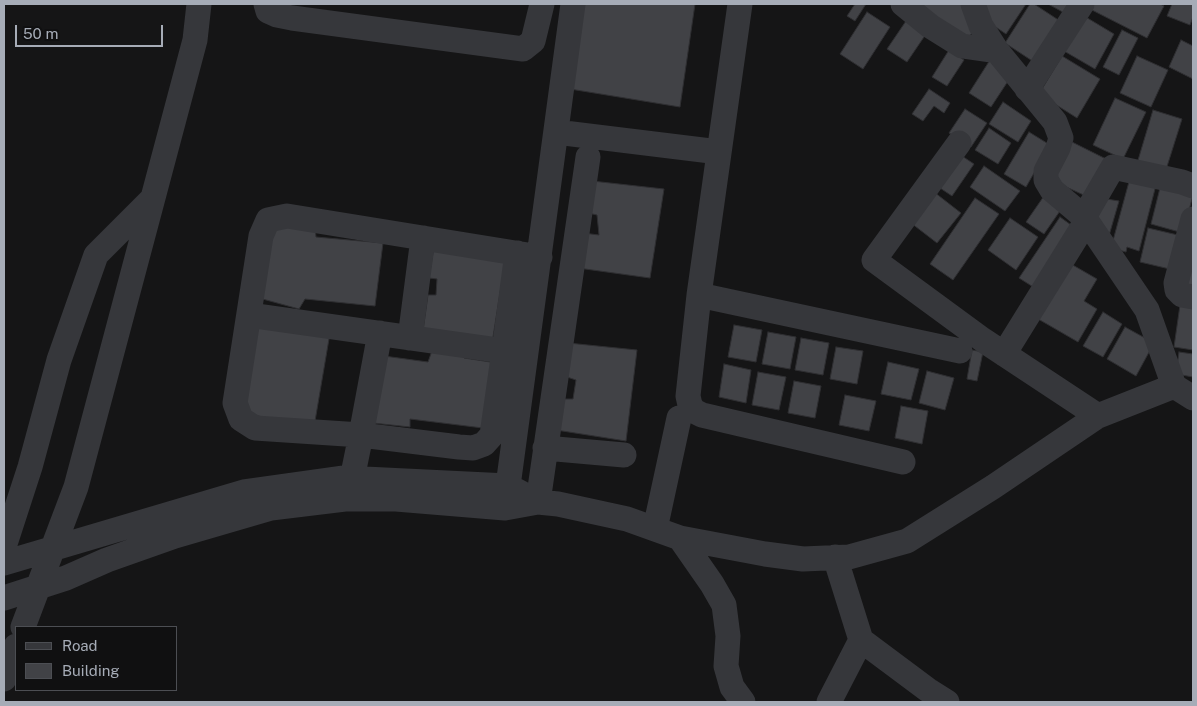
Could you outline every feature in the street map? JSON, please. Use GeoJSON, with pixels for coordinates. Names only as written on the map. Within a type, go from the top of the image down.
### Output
{"type":"FeatureCollection","features":[{"type":"Feature","properties":{"kind":"street"},"geometry":{"type":"LineString","coordinates":[[23,626],[76,487],[195,40],[199,4]]}},
{"type":"Feature","properties":{"kind":"street"},"geometry":{"type":"LineString","coordinates":[[266,4],[268,11],[284,16],[523,49],[533,42],[542,4]]}},
{"type":"Feature","properties":{"kind":"street"},"geometry":{"type":"LineString","coordinates":[[528,255],[287,216],[268,220],[261,236],[235,403],[241,419],[256,428],[361,435],[473,448],[484,444],[492,435],[504,351],[528,255],[556,132],[573,4]]}},
{"type":"Feature","properties":{"kind":"street"},"geometry":{"type":"LineString","coordinates":[[740,4],[699,296],[688,396],[690,405],[694,411],[702,415],[903,462]]}},
{"type":"Feature","properties":{"kind":"street"},"geometry":{"type":"LineString","coordinates":[[903,4],[930,26],[962,46],[997,51]]}},
{"type":"Feature","properties":{"kind":"street"},"geometry":{"type":"LineString","coordinates":[[4,598],[39,587],[175,536],[271,508],[345,499],[396,499],[505,508],[538,502],[558,504],[627,519],[680,538],[765,554],[803,559],[849,557],[907,541],[994,487],[1098,416],[1184,392],[1147,310],[1086,218],[1052,190],[1046,180],[1046,170],[1058,148],[1061,138],[1055,122],[997,51],[981,26],[973,4]]}},
{"type":"Feature","properties":{"kind":"street"},"geometry":{"type":"LineString","coordinates":[[1027,89],[1082,4]]}},
{"type":"Feature","properties":{"kind":"street"},"geometry":{"type":"LineString","coordinates":[[556,132],[719,152]]}},
{"type":"Feature","properties":{"kind":"street"},"geometry":{"type":"LineString","coordinates":[[960,142],[874,260],[1004,354],[1098,416]]}},
{"type":"Feature","properties":{"kind":"street"},"geometry":{"type":"LineString","coordinates":[[538,502],[588,157]]}},
{"type":"Feature","properties":{"kind":"street"},"geometry":{"type":"LineString","coordinates":[[1004,354],[1086,218],[1113,166],[1193,186]]}},
{"type":"Feature","properties":{"kind":"street"},"geometry":{"type":"LineString","coordinates":[[4,547],[30,467],[59,360],[96,255],[152,198]]}},
{"type":"Feature","properties":{"kind":"street"},"geometry":{"type":"LineString","coordinates":[[1193,219],[1176,283],[1177,290],[1182,295],[1193,298]]}},
{"type":"Feature","properties":{"kind":"street"},"geometry":{"type":"LineString","coordinates":[[410,338],[423,238]]}},
{"type":"Feature","properties":{"kind":"street"},"geometry":{"type":"LineString","coordinates":[[508,486],[528,255]]}},
{"type":"Feature","properties":{"kind":"street"},"geometry":{"type":"LineString","coordinates":[[699,296],[960,351]]}},
{"type":"Feature","properties":{"kind":"street"},"geometry":{"type":"LineString","coordinates":[[249,315],[504,351]]}},
{"type":"Feature","properties":{"kind":"street"},"geometry":{"type":"LineString","coordinates":[[352,479],[380,334]]}},
{"type":"Feature","properties":{"kind":"street"},"geometry":{"type":"LineString","coordinates":[[655,529],[679,418]]}},
{"type":"Feature","properties":{"kind":"street"},"geometry":{"type":"LineString","coordinates":[[545,448],[624,455]]}},
{"type":"Feature","properties":{"kind":"street"},"geometry":{"type":"LineString","coordinates":[[4,563],[244,492],[344,478],[508,486],[538,502]]}},
{"type":"Feature","properties":{"kind":"street"},"geometry":{"type":"LineString","coordinates":[[680,538],[724,605],[728,636],[726,666],[732,688],[743,702]]}},
{"type":"Feature","properties":{"kind":"street"},"geometry":{"type":"LineString","coordinates":[[835,557],[861,640],[947,702]]}},
{"type":"Feature","properties":{"kind":"street"},"geometry":{"type":"LineString","coordinates":[[829,702],[861,640]]}},
{"type":"Feature","properties":{"kind":"street"},"geometry":{"type":"LineString","coordinates":[[4,679],[15,649]]}},
{"type":"Feature","properties":{"kind":"building"},"geometry":{"type":"Polygon","coordinates":[[[583,4],[695,4],[680,107],[570,89],[583,4]]]}},
{"type":"Feature","properties":{"kind":"building"},"geometry":{"type":"Polygon","coordinates":[[[855,4],[866,4],[855,21],[847,16],[855,4]]]}},
{"type":"Feature","properties":{"kind":"building"},"geometry":{"type":"Polygon","coordinates":[[[916,4],[968,4],[978,24],[965,43],[916,4]]]}},
{"type":"Feature","properties":{"kind":"building"},"geometry":{"type":"Polygon","coordinates":[[[985,4],[1026,4],[1006,34],[978,15],[985,4]]]}},
{"type":"Feature","properties":{"kind":"building"},"geometry":{"type":"Polygon","coordinates":[[[1030,4],[1034,4],[1063,23],[1037,64],[1005,43],[1030,4]]]}},
{"type":"Feature","properties":{"kind":"building"},"geometry":{"type":"Polygon","coordinates":[[[1048,4],[1079,4],[1072,17],[1048,4]]]}},
{"type":"Feature","properties":{"kind":"building"},"geometry":{"type":"Polygon","coordinates":[[[1090,4],[1160,4],[1164,6],[1147,38],[1088,8],[1090,4]]]}},
{"type":"Feature","properties":{"kind":"building"},"geometry":{"type":"Polygon","coordinates":[[[1172,4],[1193,4],[1193,17],[1190,25],[1167,16],[1172,4]]]}},
{"type":"Feature","properties":{"kind":"building"},"geometry":{"type":"Polygon","coordinates":[[[867,12],[890,27],[863,69],[840,54],[867,12]]]}},
{"type":"Feature","properties":{"kind":"building"},"geometry":{"type":"Polygon","coordinates":[[[1084,16],[1114,34],[1095,69],[1064,51],[1084,16]]]}},
{"type":"Feature","properties":{"kind":"building"},"geometry":{"type":"Polygon","coordinates":[[[906,21],[926,34],[907,62],[887,49],[906,21]]]}},
{"type":"Feature","properties":{"kind":"building"},"geometry":{"type":"Polygon","coordinates":[[[1122,30],[1138,38],[1119,75],[1103,67],[1122,30]]]}},
{"type":"Feature","properties":{"kind":"building"},"geometry":{"type":"Polygon","coordinates":[[[1181,40],[1193,46],[1193,79],[1169,67],[1181,40]]]}},
{"type":"Feature","properties":{"kind":"building"},"geometry":{"type":"Polygon","coordinates":[[[949,50],[964,60],[947,86],[932,77],[949,50]]]}},
{"type":"Feature","properties":{"kind":"building"},"geometry":{"type":"Polygon","coordinates":[[[1062,56],[1100,79],[1077,118],[1039,94],[1062,56]]]}},
{"type":"Feature","properties":{"kind":"building"},"geometry":{"type":"Polygon","coordinates":[[[1137,56],[1168,70],[1151,107],[1120,93],[1137,56]]]}},
{"type":"Feature","properties":{"kind":"building"},"geometry":{"type":"Polygon","coordinates":[[[990,60],[1012,75],[991,107],[969,93],[990,60]]]}},
{"type":"Feature","properties":{"kind":"building"},"geometry":{"type":"Polygon","coordinates":[[[929,89],[950,103],[944,113],[934,106],[923,121],[912,114],[929,89]]]}},
{"type":"Feature","properties":{"kind":"building"},"geometry":{"type":"Polygon","coordinates":[[[1115,98],[1146,112],[1123,159],[1093,145],[1115,98]]]}},
{"type":"Feature","properties":{"kind":"building"},"geometry":{"type":"Polygon","coordinates":[[[1003,102],[1031,121],[1018,142],[989,124],[1003,102]]]}},
{"type":"Feature","properties":{"kind":"building"},"geometry":{"type":"Polygon","coordinates":[[[965,109],[987,123],[971,147],[949,133],[965,109]]]}},
{"type":"Feature","properties":{"kind":"building"},"geometry":{"type":"Polygon","coordinates":[[[1153,110],[1182,119],[1164,176],[1136,167],[1153,110]]]}},
{"type":"Feature","properties":{"kind":"building"},"geometry":{"type":"Polygon","coordinates":[[[989,128],[1011,143],[998,164],[975,150],[989,128]]]}},
{"type":"Feature","properties":{"kind":"building"},"geometry":{"type":"Polygon","coordinates":[[[1029,132],[1050,145],[1026,187],[1004,174],[1029,132]]]}},
{"type":"Feature","properties":{"kind":"building"},"geometry":{"type":"Polygon","coordinates":[[[1070,141],[1106,159],[1088,197],[1051,180],[1070,141]]]}},
{"type":"Feature","properties":{"kind":"building"},"geometry":{"type":"Polygon","coordinates":[[[959,154],[974,164],[952,196],[937,186],[959,154]]]}},
{"type":"Feature","properties":{"kind":"building"},"geometry":{"type":"Polygon","coordinates":[[[984,166],[1020,191],[1005,211],[970,187],[984,166]]]}},
{"type":"Feature","properties":{"kind":"building"},"geometry":{"type":"Polygon","coordinates":[[[1130,178],[1156,185],[1139,251],[1127,247],[1126,252],[1111,248],[1130,178]]]}},
{"type":"Feature","properties":{"kind":"building"},"geometry":{"type":"Polygon","coordinates":[[[592,181],[664,189],[650,278],[578,268],[583,233],[599,235],[597,215],[584,212],[592,181]]]}},
{"type":"Feature","properties":{"kind":"building"},"geometry":{"type":"Polygon","coordinates":[[[1161,184],[1193,195],[1183,233],[1151,224],[1161,184]]]}},
{"type":"Feature","properties":{"kind":"building"},"geometry":{"type":"Polygon","coordinates":[[[934,192],[961,213],[937,243],[911,223],[934,192]]]}},
{"type":"Feature","properties":{"kind":"building"},"geometry":{"type":"Polygon","coordinates":[[[1044,196],[1062,208],[1044,234],[1026,222],[1044,196]]]}},
{"type":"Feature","properties":{"kind":"building"},"geometry":{"type":"Polygon","coordinates":[[[975,198],[999,214],[953,280],[930,264],[975,198]]]}},
{"type":"Feature","properties":{"kind":"building"},"geometry":{"type":"Polygon","coordinates":[[[1100,198],[1119,201],[1106,246],[1093,223],[1100,198]]]}},
{"type":"Feature","properties":{"kind":"building"},"geometry":{"type":"Polygon","coordinates":[[[1060,217],[1078,230],[1038,290],[1019,278],[1060,217]]]}},
{"type":"Feature","properties":{"kind":"building"},"geometry":{"type":"Polygon","coordinates":[[[1010,218],[1038,237],[1016,270],[988,250],[1010,218]]]}},
{"type":"Feature","properties":{"kind":"building"},"geometry":{"type":"Polygon","coordinates":[[[271,224],[315,228],[316,237],[383,243],[375,306],[305,299],[299,309],[259,298],[271,224]]]}},
{"type":"Feature","properties":{"kind":"building"},"geometry":{"type":"Polygon","coordinates":[[[1148,228],[1182,236],[1174,270],[1140,262],[1148,228]]]}},
{"type":"Feature","properties":{"kind":"building"},"geometry":{"type":"Polygon","coordinates":[[[434,247],[506,255],[492,343],[423,331],[428,295],[436,295],[437,279],[429,278],[434,247]]]}},
{"type":"Feature","properties":{"kind":"building"},"geometry":{"type":"Polygon","coordinates":[[[1193,252],[1193,290],[1185,288],[1193,252]]]}},
{"type":"Feature","properties":{"kind":"building"},"geometry":{"type":"Polygon","coordinates":[[[1064,260],[1097,279],[1084,301],[1097,309],[1078,342],[1033,316],[1064,260]]]}},
{"type":"Feature","properties":{"kind":"building"},"geometry":{"type":"Polygon","coordinates":[[[1180,305],[1193,307],[1193,350],[1174,347],[1180,305]]]}},
{"type":"Feature","properties":{"kind":"building"},"geometry":{"type":"Polygon","coordinates":[[[1103,312],[1122,324],[1103,357],[1083,346],[1103,312]]]}},
{"type":"Feature","properties":{"kind":"building"},"geometry":{"type":"Polygon","coordinates":[[[256,325],[330,333],[314,427],[243,413],[256,325]]]}},
{"type":"Feature","properties":{"kind":"building"},"geometry":{"type":"Polygon","coordinates":[[[734,325],[762,330],[756,362],[728,357],[734,325]]]}},
{"type":"Feature","properties":{"kind":"building"},"geometry":{"type":"Polygon","coordinates":[[[1125,327],[1154,343],[1136,376],[1107,359],[1125,327]]]}},
{"type":"Feature","properties":{"kind":"building"},"geometry":{"type":"Polygon","coordinates":[[[768,332],[796,337],[790,369],[762,364],[768,332]]]}},
{"type":"Feature","properties":{"kind":"building"},"geometry":{"type":"Polygon","coordinates":[[[801,338],[829,343],[823,375],[795,370],[801,338]]]}},
{"type":"Feature","properties":{"kind":"building"},"geometry":{"type":"Polygon","coordinates":[[[568,343],[637,350],[626,441],[556,430],[560,399],[573,399],[576,380],[564,376],[568,343]]]}},
{"type":"Feature","properties":{"kind":"building"},"geometry":{"type":"Polygon","coordinates":[[[836,347],[863,351],[857,384],[830,379],[836,347]]]}},
{"type":"Feature","properties":{"kind":"building"},"geometry":{"type":"Polygon","coordinates":[[[433,348],[459,349],[464,358],[497,363],[491,429],[410,419],[410,427],[373,423],[384,356],[428,362],[433,348]]]}},
{"type":"Feature","properties":{"kind":"building"},"geometry":{"type":"Polygon","coordinates":[[[972,350],[983,352],[977,381],[967,379],[972,350]]]}},
{"type":"Feature","properties":{"kind":"building"},"geometry":{"type":"Polygon","coordinates":[[[1179,352],[1193,354],[1193,377],[1176,374],[1179,352]]]}},
{"type":"Feature","properties":{"kind":"building"},"geometry":{"type":"Polygon","coordinates":[[[888,362],[919,369],[911,400],[881,394],[888,362]]]}},
{"type":"Feature","properties":{"kind":"building"},"geometry":{"type":"Polygon","coordinates":[[[724,364],[751,370],[746,403],[719,397],[724,364]]]}},
{"type":"Feature","properties":{"kind":"building"},"geometry":{"type":"Polygon","coordinates":[[[927,371],[954,378],[945,410],[919,403],[927,371]]]}},
{"type":"Feature","properties":{"kind":"building"},"geometry":{"type":"Polygon","coordinates":[[[758,372],[786,377],[779,410],[752,405],[758,372]]]}},
{"type":"Feature","properties":{"kind":"building"},"geometry":{"type":"Polygon","coordinates":[[[794,381],[821,386],[815,418],[788,413],[794,381]]]}},
{"type":"Feature","properties":{"kind":"building"},"geometry":{"type":"Polygon","coordinates":[[[845,395],[876,401],[869,431],[839,425],[845,395]]]}},
{"type":"Feature","properties":{"kind":"building"},"geometry":{"type":"Polygon","coordinates":[[[901,406],[928,411],[922,444],[895,438],[901,406]]]}}]}
